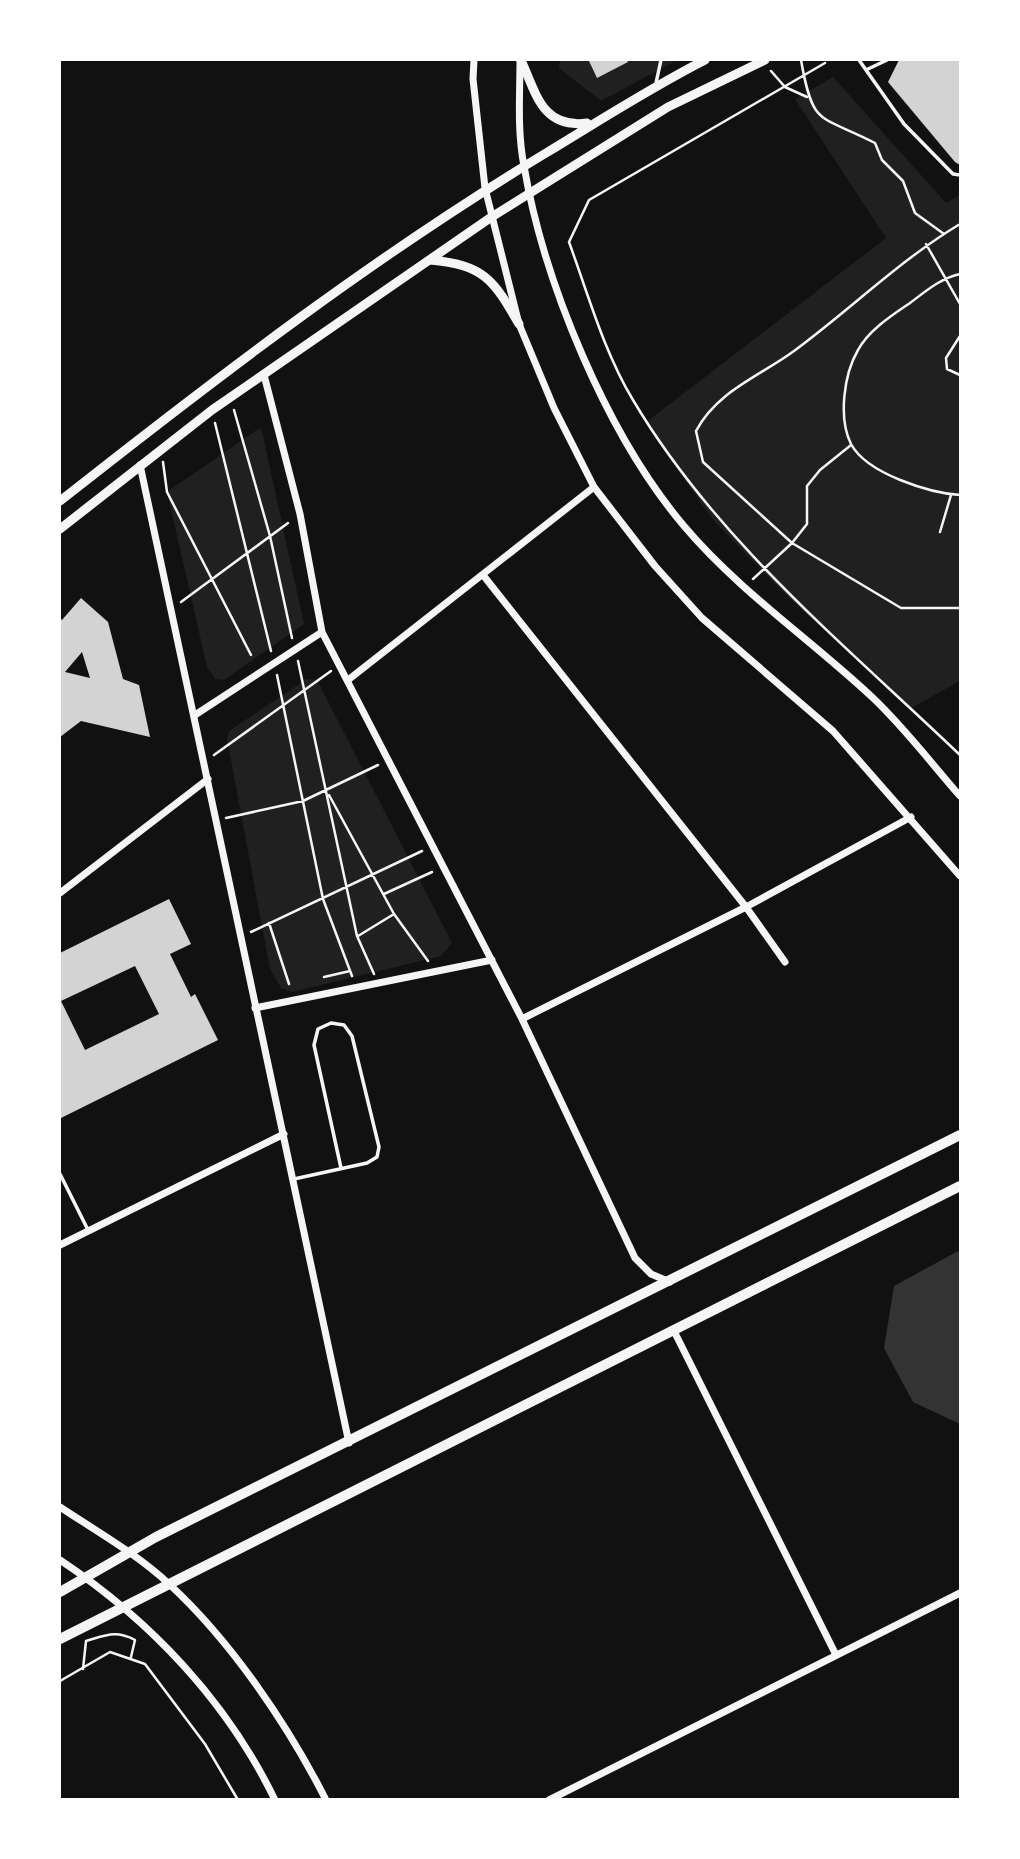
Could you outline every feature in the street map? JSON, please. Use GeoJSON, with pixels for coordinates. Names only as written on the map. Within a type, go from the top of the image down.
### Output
{"type":"FeatureCollection","features":[{"type":"Feature","properties":{"kind":"main road"},"geometry":{"type":"LineString","coordinates":[[60,1592],[127,1552],[961,1135]]}},
{"type":"Feature","properties":{"kind":"main road"},"geometry":{"type":"LineString","coordinates":[[60,1639],[961,1186]]}},
{"type":"Feature","properties":{"kind":"street"},"geometry":{"type":"LineString","coordinates":[[474,60],[490,218],[519,324]]}},
{"type":"Feature","properties":{"kind":"street"},"geometry":{"type":"LineString","coordinates":[[520,60],[541,105],[551,117],[571,125],[592,123]]}},
{"type":"Feature","properties":{"kind":"street"},"geometry":{"type":"LineString","coordinates":[[520,60],[523,166],[570,324],[603,403],[683,525],[743,589],[873,698],[961,796]]}},
{"type":"Feature","properties":{"kind":"street"},"geometry":{"type":"LineString","coordinates":[[60,500],[256,349],[485,188],[656,85],[705,60]]}},
{"type":"Feature","properties":{"kind":"street"},"geometry":{"type":"LineString","coordinates":[[60,529],[161,447],[212,410],[490,218],[668,107],[763,60]]}},
{"type":"Feature","properties":{"kind":"street"},"geometry":{"type":"LineString","coordinates":[[430,260],[470,266],[500,291],[519,324],[554,408],[594,486],[655,566],[702,618],[833,731],[961,876]]}},
{"type":"Feature","properties":{"kind":"street"},"geometry":{"type":"LineString","coordinates":[[264,374],[300,514],[322,632],[441,867],[492,960],[635,1258],[651,1273],[670,1282]]}},
{"type":"Feature","properties":{"kind":"street"},"geometry":{"type":"LineString","coordinates":[[140,465],[173,608],[255,1008],[349,1443]]}},
{"type":"Feature","properties":{"kind":"street"},"geometry":{"type":"LineString","coordinates":[[348,680],[594,486]]}},
{"type":"Feature","properties":{"kind":"street"},"geometry":{"type":"LineString","coordinates":[[483,575],[746,906],[785,961]]}},
{"type":"Feature","properties":{"kind":"street"},"geometry":{"type":"LineString","coordinates":[[195,715],[296,652],[322,632]]}},
{"type":"Feature","properties":{"kind":"street"},"geometry":{"type":"LineString","coordinates":[[60,893],[208,779]]}},
{"type":"Feature","properties":{"kind":"street"},"geometry":{"type":"LineString","coordinates":[[522,1020],[746,906],[911,817]]}},
{"type":"Feature","properties":{"kind":"street"},"geometry":{"type":"LineString","coordinates":[[255,1008],[355,990],[492,960]]}},
{"type":"Feature","properties":{"kind":"street"},"geometry":{"type":"LineString","coordinates":[[60,1245],[284,1134]]}},
{"type":"Feature","properties":{"kind":"street"},"geometry":{"type":"LineString","coordinates":[[674,1331],[836,1655]]}},
{"type":"Feature","properties":{"kind":"street"},"geometry":{"type":"LineString","coordinates":[[60,1507],[169,1583],[237,1661],[274,1710],[326,1800]]}},
{"type":"Feature","properties":{"kind":"street"},"geometry":{"type":"LineString","coordinates":[[60,1560],[125,1608],[197,1680],[242,1742],[275,1800]]}},
{"type":"Feature","properties":{"kind":"street"},"geometry":{"type":"LineString","coordinates":[[549,1800],[961,1593]]}},
{"type":"Feature","properties":{"kind":"lane"},"geometry":{"type":"LineString","coordinates":[[656,85],[661,60]]}},
{"type":"Feature","properties":{"kind":"lane"},"geometry":{"type":"LineString","coordinates":[[859,60],[904,124],[947,169],[961,175]]}},
{"type":"Feature","properties":{"kind":"lane"},"geometry":{"type":"LineString","coordinates":[[866,70],[887,60]]}},
{"type":"Feature","properties":{"kind":"lane"},"geometry":{"type":"LineString","coordinates":[[293,1179],[367,1163],[377,1157],[379,1147],[352,1036],[344,1025],[331,1023],[318,1029],[314,1045],[341,1168]]}},
{"type":"Feature","properties":{"kind":"lane"},"geometry":{"type":"LineString","coordinates":[[60,1174],[88,1230]]}},
{"type":"Feature","properties":{"kind":"path"},"geometry":{"type":"LineString","coordinates":[[763,60],[785,87],[807,97]]}},
{"type":"Feature","properties":{"kind":"path"},"geometry":{"type":"LineString","coordinates":[[801,60],[807,97],[822,119],[874,143],[882,160],[903,181],[915,213],[944,234]]}},
{"type":"Feature","properties":{"kind":"path"},"geometry":{"type":"LineString","coordinates":[[825,63],[589,200],[569,242],[595,316],[631,398],[684,479],[719,522],[765,569],[961,755]]}},
{"type":"Feature","properties":{"kind":"path"},"geometry":{"type":"LineString","coordinates":[[961,224],[926,244],[792,352],[721,397],[696,430],[697,447],[703,462],[792,543],[901,608],[961,608]]}},
{"type":"Feature","properties":{"kind":"path"},"geometry":{"type":"LineString","coordinates":[[926,244],[961,304]]}},
{"type":"Feature","properties":{"kind":"path"},"geometry":{"type":"LineString","coordinates":[[961,274],[946,277],[882,322],[858,350],[846,387],[843,413],[851,445],[874,465],[926,491],[961,495]]}},
{"type":"Feature","properties":{"kind":"path"},"geometry":{"type":"LineString","coordinates":[[961,337],[946,358],[947,369],[961,375]]}},
{"type":"Feature","properties":{"kind":"path"},"geometry":{"type":"LineString","coordinates":[[230,397],[270,536],[357,936],[379,984]]}},
{"type":"Feature","properties":{"kind":"path"},"geometry":{"type":"LineString","coordinates":[[212,410],[249,552],[323,899],[351,971],[355,990]]}},
{"type":"Feature","properties":{"kind":"path"},"geometry":{"type":"LineString","coordinates":[[743,589],[792,543],[807,524],[807,486],[820,470],[851,445]]}},
{"type":"Feature","properties":{"kind":"path"},"geometry":{"type":"LineString","coordinates":[[161,447],[167,492],[251,655]]}},
{"type":"Feature","properties":{"kind":"path"},"geometry":{"type":"LineString","coordinates":[[940,532],[951,495]]}},
{"type":"Feature","properties":{"kind":"path"},"geometry":{"type":"LineString","coordinates":[[173,608],[300,514]]}},
{"type":"Feature","properties":{"kind":"path"},"geometry":{"type":"LineString","coordinates":[[204,762],[340,666]]}},
{"type":"Feature","properties":{"kind":"path"},"geometry":{"type":"LineString","coordinates":[[216,820],[303,801],[388,760]]}},
{"type":"Feature","properties":{"kind":"path"},"geometry":{"type":"LineString","coordinates":[[327,791],[394,914],[436,972]]}},
{"type":"Feature","properties":{"kind":"path"},"geometry":{"type":"LineString","coordinates":[[241,937],[431,846]]}},
{"type":"Feature","properties":{"kind":"path"},"geometry":{"type":"LineString","coordinates":[[383,895],[441,867]]}},
{"type":"Feature","properties":{"kind":"path"},"geometry":{"type":"LineString","coordinates":[[357,936],[394,914]]}},
{"type":"Feature","properties":{"kind":"path"},"geometry":{"type":"LineString","coordinates":[[269,923],[289,984]]}},
{"type":"Feature","properties":{"kind":"path"},"geometry":{"type":"LineString","coordinates":[[324,977],[351,971]]}},
{"type":"Feature","properties":{"kind":"path"},"geometry":{"type":"LineString","coordinates":[[83,1669],[86,1641],[107,1633],[121,1633],[135,1640],[130,1657]]}},
{"type":"Feature","properties":{"kind":"path"},"geometry":{"type":"LineString","coordinates":[[60,1681],[110,1652],[145,1664],[205,1744],[237,1800]]}},
{"type":"Feature","properties":{"kind":"shaded area"},"geometry":{"type":"Polygon","coordinates":[[[560,60],[677,60],[601,101],[559,68],[560,60]]]}},
{"type":"Feature","properties":{"kind":"shaded area"},"geometry":{"type":"Polygon","coordinates":[[[833,77],[946,203],[960,195],[960,681],[911,708],[787,596],[714,521],[645,423],[886,238],[795,99],[833,77]]]}},
{"type":"Feature","properties":{"kind":"shaded area"},"geometry":{"type":"Polygon","coordinates":[[[261,427],[304,624],[224,680],[215,679],[207,667],[167,492],[261,427]]]}},
{"type":"Feature","properties":{"kind":"shaded area"},"geometry":{"type":"Polygon","coordinates":[[[307,679],[317,680],[452,943],[441,956],[292,992],[281,988],[270,969],[227,739],[229,731],[307,679]]]}},
{"type":"Feature","properties":{"kind":"shaded area"},"geometry":{"type":"Polygon","coordinates":[[[960,1250],[960,1424],[913,1402],[884,1348],[894,1286],[960,1250]]]}},
{"type":"Feature","properties":{"kind":"building"},"geometry":{"type":"Polygon","coordinates":[[[899,60],[960,60],[960,165],[888,82],[899,60]]]}},
{"type":"Feature","properties":{"kind":"building"},"geometry":{"type":"Polygon","coordinates":[[[589,61],[628,62],[597,78],[589,61]]]}},
{"type":"Feature","properties":{"kind":"building"},"geometry":{"type":"Polygon","coordinates":[[[81,598],[108,622],[123,679],[139,685],[150,737],[81,721],[60,737],[60,618],[62,620],[81,598]],[[82,652],[65,672],[90,678],[82,652]]]}},
{"type":"Feature","properties":{"kind":"building"},"geometry":{"type":"Polygon","coordinates":[[[169,899],[191,944],[170,954],[191,997],[195,994],[218,1040],[61,1118],[60,953],[169,899]],[[135,966],[61,1001],[85,1050],[159,1014],[135,966]]]}}]}
